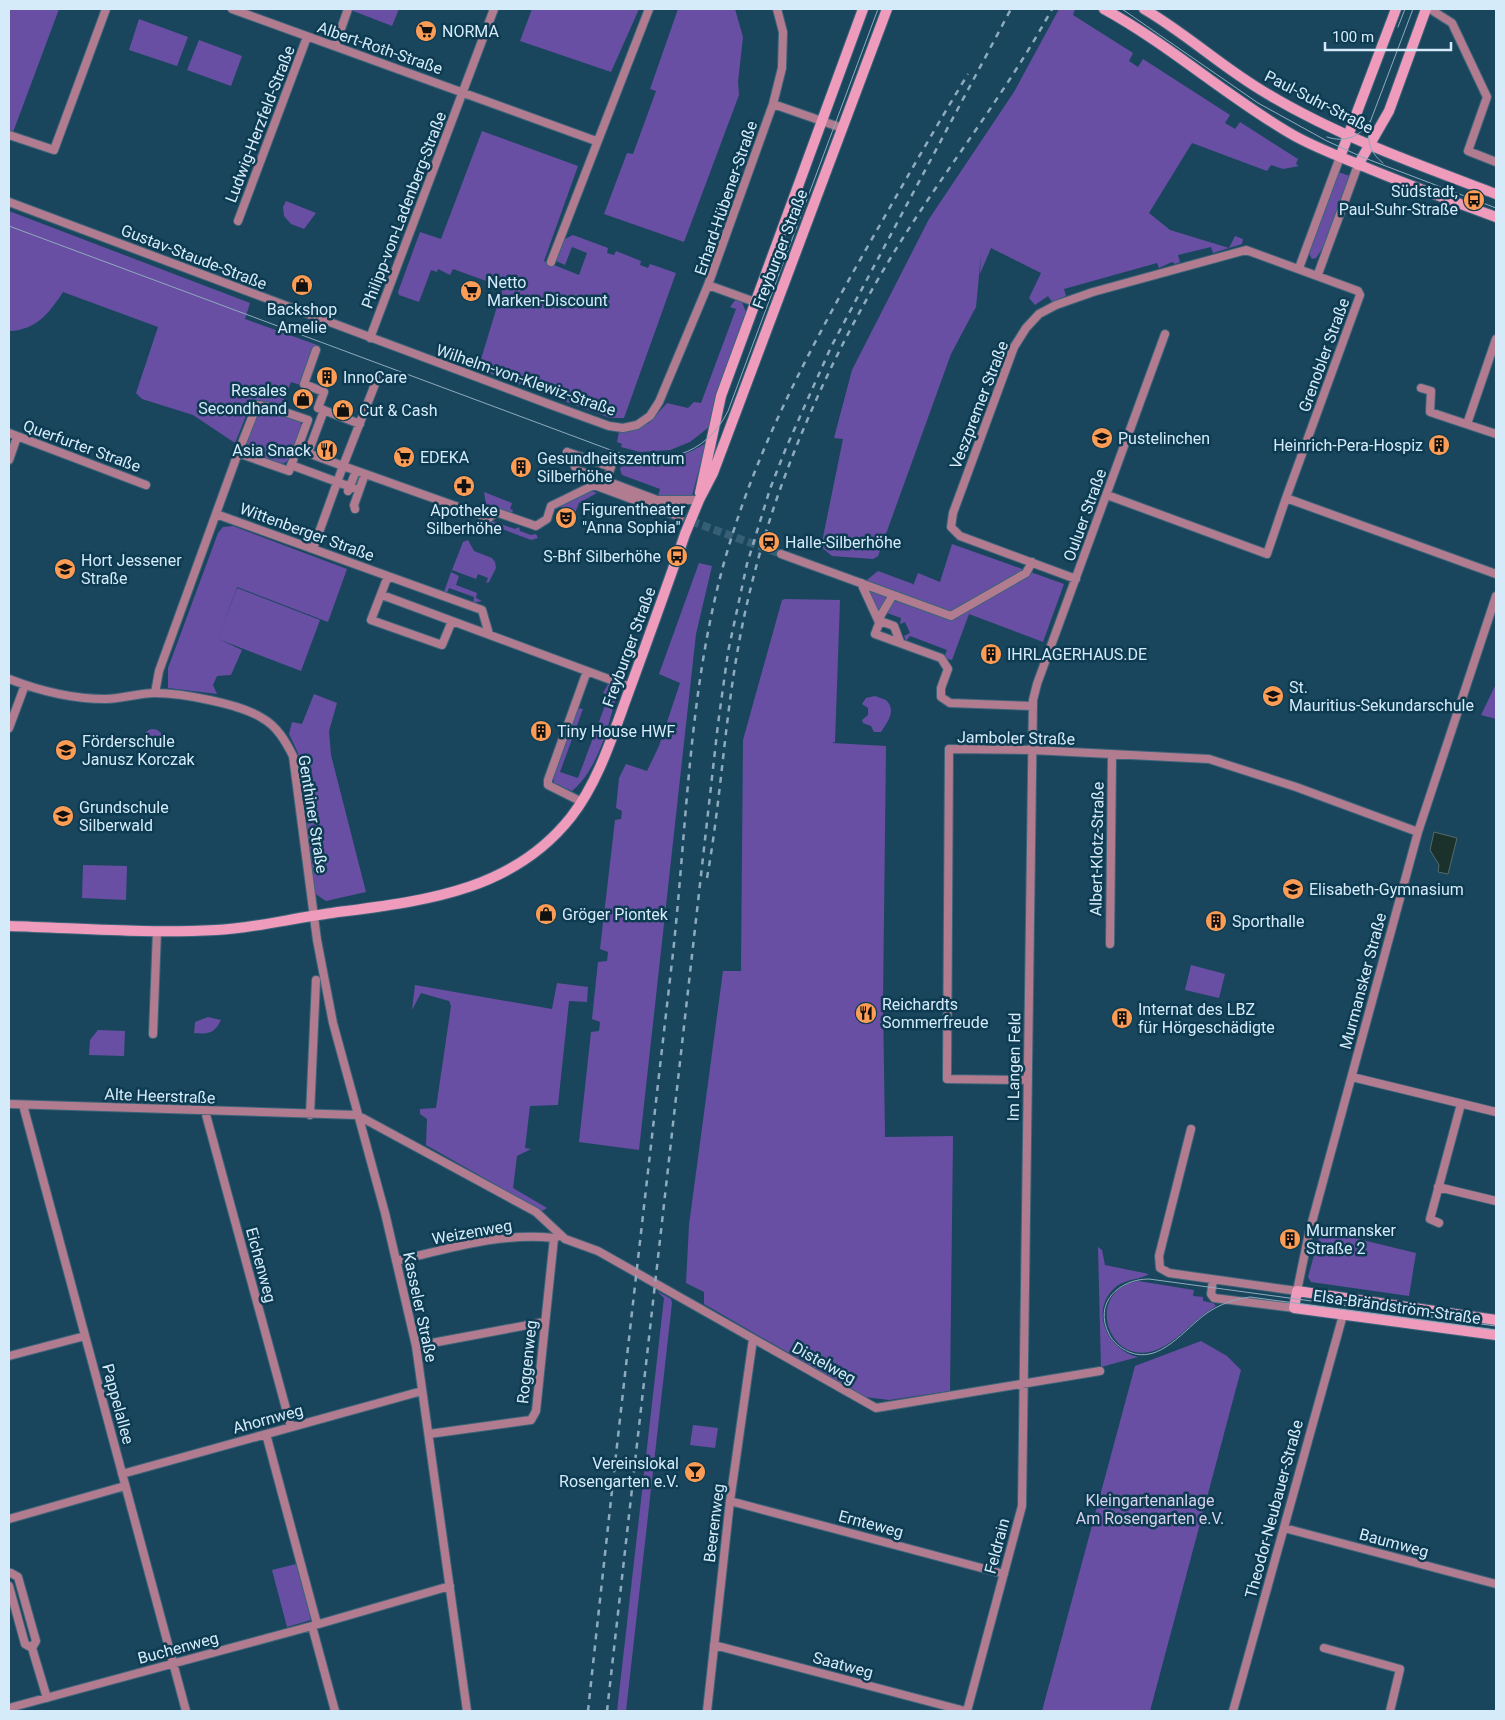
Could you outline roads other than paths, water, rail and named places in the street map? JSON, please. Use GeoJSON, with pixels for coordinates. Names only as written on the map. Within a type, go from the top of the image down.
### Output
{"type":"FeatureCollection","features":[{"type":"Feature","properties":{"kind":"street"},"geometry":{"type":"LineString","coordinates":[[9,134],[54,150],[106,9]]}},
{"type":"Feature","properties":{"kind":"street","name":"Albert-Roth-Straße"},"geometry":{"type":"LineString","coordinates":[[232,9],[596,140]]}},
{"type":"Feature","properties":{"kind":"street"},"geometry":{"type":"LineString","coordinates":[[335,46],[348,9]]}},
{"type":"Feature","properties":{"kind":"street","name":"Philipp-von-Ladenberg-Straße"},"geometry":{"type":"LineString","coordinates":[[370,338],[494,9]]}},
{"type":"Feature","properties":{"kind":"street"},"geometry":{"type":"LineString","coordinates":[[551,262],[596,140],[649,9]]}},
{"type":"Feature","properties":{"kind":"street","name":"Erhard-Hübener-Straße"},"geometry":{"type":"LineString","coordinates":[[755,302],[708,285],[773,104],[782,68],[783,32],[778,9]]}},
{"type":"Feature","properties":{"kind":"street","name":"Freyburger Straße"},"geometry":{"type":"LineString","coordinates":[[699,500],[720,402],[863,9]]}},
{"type":"Feature","properties":{"kind":"street","name":"Freyburger Straße"},"geometry":{"type":"LineString","coordinates":[[9,926],[157,931],[231,929],[423,899],[491,880],[534,856],[559,832],[582,802],[605,755],[699,500],[713,473],[887,9]]}},
{"type":"Feature","properties":{"kind":"street"},"geometry":{"type":"LineString","coordinates":[[1104,9],[1165,47],[1271,122],[1317,148],[1496,217]]}},
{"type":"Feature","properties":{"kind":"street"},"geometry":{"type":"LineString","coordinates":[[1299,268],[1396,9]]}},
{"type":"Feature","properties":{"kind":"street"},"geometry":{"type":"LineString","coordinates":[[1318,274],[1358,164],[1389,111],[1426,9]]}},
{"type":"Feature","properties":{"kind":"street"},"geometry":{"type":"LineString","coordinates":[[1430,9],[1452,23],[1487,97],[1468,151],[1496,162]]}},
{"type":"Feature","properties":{"kind":"street","name":"Paul-Suhr-Straße"},"geometry":{"type":"LineString","coordinates":[[1149,10],[1265,93],[1348,135],[1496,194]]}},
{"type":"Feature","properties":{"kind":"street","name":"Ludwig-Herzfeld-Straße"},"geometry":{"type":"LineString","coordinates":[[238,221],[307,37]]}},
{"type":"Feature","properties":{"kind":"street","name":"Erhard-Hübener-Straße"},"geometry":{"type":"LineString","coordinates":[[773,104],[842,128]]}},
{"type":"Feature","properties":{"kind":"street","name":"Gustav-Staude-Straße"},"geometry":{"type":"LineString","coordinates":[[9,202],[370,338]]}},
{"type":"Feature","properties":{"kind":"street","name":"Veszpremer Straße"},"geometry":{"type":"LineString","coordinates":[[1076,580],[960,536],[951,527],[953,513],[1011,356],[1026,328],[1039,314],[1056,305],[1093,292],[1246,250],[1318,274]]}},
{"type":"Feature","properties":{"kind":"street","name":"Grenobler Straße"},"geometry":{"type":"LineString","coordinates":[[1107,495],[1267,554],[1360,296],[1354,288],[1318,274]]}},
{"type":"Feature","properties":{"kind":"street","name":"Wilhelm-von-Klewiz-Straße"},"geometry":{"type":"LineString","coordinates":[[370,338],[610,426],[623,428],[638,425],[650,416],[659,402],[708,285]]}},
{"type":"Feature","properties":{"kind":"street","name":"Ouluer Straße"},"geometry":{"type":"LineString","coordinates":[[1032,750],[1033,706],[1037,684],[1165,334]]}},
{"type":"Feature","properties":{"kind":"street"},"geometry":{"type":"LineString","coordinates":[[1467,424],[1496,339]]}},
{"type":"Feature","properties":{"kind":"street"},"geometry":{"type":"LineString","coordinates":[[316,350],[304,384],[324,392],[318,408],[360,424]]}},
{"type":"Feature","properties":{"kind":"street"},"geometry":{"type":"LineString","coordinates":[[313,549],[379,374]]}},
{"type":"Feature","properties":{"kind":"street"},"geometry":{"type":"LineString","coordinates":[[1420,388],[1431,391],[1430,412],[1496,434]]}},
{"type":"Feature","properties":{"kind":"street"},"geometry":{"type":"LineString","coordinates":[[155,693],[160,671],[216,514],[238,453],[252,415],[258,406],[270,407],[308,420],[289,471],[238,453]]}},
{"type":"Feature","properties":{"kind":"street"},"geometry":{"type":"LineString","coordinates":[[324,410],[308,453],[489,518],[496,512],[536,526],[547,519],[551,506],[594,485],[619,486],[657,500],[699,500]]}},
{"type":"Feature","properties":{"kind":"street","name":"Querfurter Straße"},"geometry":{"type":"LineString","coordinates":[[9,434],[146,485]]}},
{"type":"Feature","properties":{"kind":"street"},"geometry":{"type":"LineString","coordinates":[[9,460],[17,437]]}},
{"type":"Feature","properties":{"kind":"street"},"geometry":{"type":"LineString","coordinates":[[605,485],[611,467],[567,452],[577,470],[605,485],[658,512],[680,517]]}},
{"type":"Feature","properties":{"kind":"street"},"geometry":{"type":"LineString","coordinates":[[291,465],[338,482],[349,489],[359,490]]}},
{"type":"Feature","properties":{"kind":"street"},"geometry":{"type":"LineString","coordinates":[[349,489],[356,471]]}},
{"type":"Feature","properties":{"kind":"street"},"geometry":{"type":"LineString","coordinates":[[355,509],[354,504],[365,474]]}},
{"type":"Feature","properties":{"kind":"street"},"geometry":{"type":"LineString","coordinates":[[1286,498],[1496,574]]}},
{"type":"Feature","properties":{"kind":"street","name":"Wittenberger Straße"},"geometry":{"type":"LineString","coordinates":[[216,514],[482,610],[489,634]]}},
{"type":"Feature","properties":{"kind":"street"},"geometry":{"type":"LineString","coordinates":[[781,554],[951,616],[1026,573],[1032,562]]}},
{"type":"Feature","properties":{"kind":"street","name":"Wittenberger Straße"},"geometry":{"type":"LineString","coordinates":[[388,576],[371,620],[442,645],[452,621]]}},
{"type":"Feature","properties":{"kind":"street"},"geometry":{"type":"LineString","coordinates":[[861,583],[878,620],[893,595]]}},
{"type":"Feature","properties":{"kind":"street"},"geometry":{"type":"LineString","coordinates":[[382,595],[630,687]]}},
{"type":"Feature","properties":{"kind":"street","name":"Murmansker Straße"},"geometry":{"type":"LineString","coordinates":[[1297,1291],[1309,1233],[1418,832],[1496,596]]}},
{"type":"Feature","properties":{"kind":"street"},"geometry":{"type":"LineString","coordinates":[[900,642],[941,658],[945,662],[948,669],[940,693],[941,698],[950,703],[1033,706]]}},
{"type":"Feature","properties":{"kind":"street","name":"Freyburger Straße"},"geometry":{"type":"LineString","coordinates":[[582,802],[548,785],[548,780],[587,671]]}},
{"type":"Feature","properties":{"kind":"street","name":"Genthiner Straße"},"geometry":{"type":"LineString","coordinates":[[9,679],[61,695],[107,699],[155,693],[200,698],[238,708],[262,718],[284,738],[293,756],[315,915]]}},
{"type":"Feature","properties":{"kind":"street"},"geometry":{"type":"LineString","coordinates":[[9,728],[25,685]]}},
{"type":"Feature","properties":{"kind":"street","name":"Jamboler Straße"},"geometry":{"type":"LineString","coordinates":[[1028,1080],[947,1079],[949,750],[1032,750],[1208,759],[1296,787],[1418,832]]}},
{"type":"Feature","properties":{"kind":"street","name":"Im Langen Feld"},"geometry":{"type":"LineString","coordinates":[[1024,1384],[1032,750]]}},
{"type":"Feature","properties":{"kind":"street","name":"Albert-Klotz-Straße"},"geometry":{"type":"LineString","coordinates":[[1110,944],[1112,754]]}},
{"type":"Feature","properties":{"kind":"street","name":"Kasseler Straße"},"geometry":{"type":"LineString","coordinates":[[315,915],[333,1023],[396,1261],[416,1346],[467,1711]]}},
{"type":"Feature","properties":{"kind":"street"},"geometry":{"type":"LineString","coordinates":[[153,1034],[157,931]]}},
{"type":"Feature","properties":{"kind":"street"},"geometry":{"type":"LineString","coordinates":[[310,1115],[316,980]]}},
{"type":"Feature","properties":{"kind":"street"},"geometry":{"type":"LineString","coordinates":[[1352,1076],[1496,1112]]}},
{"type":"Feature","properties":{"kind":"street","name":"Alte Heerstraße"},"geometry":{"type":"LineString","coordinates":[[9,1104],[357,1115],[536,1212],[556,1237]]}},
{"type":"Feature","properties":{"kind":"street"},"geometry":{"type":"LineString","coordinates":[[1440,1222],[1430,1219],[1461,1104]]}},
{"type":"Feature","properties":{"kind":"street","name":"Pappelallee"},"geometry":{"type":"LineString","coordinates":[[23,1105],[186,1711]]}},
{"type":"Feature","properties":{"kind":"street","name":"Eichenweg"},"geometry":{"type":"LineString","coordinates":[[205,1111],[291,1427]]}},
{"type":"Feature","properties":{"kind":"street","name":"Elsa-Brändström-Straße"},"geometry":{"type":"LineString","coordinates":[[1191,1129],[1158,1256],[1158,1264],[1163,1270],[1169,1273],[1213,1280],[1496,1320]]}},
{"type":"Feature","properties":{"kind":"street"},"geometry":{"type":"LineString","coordinates":[[1438,1187],[1496,1201]]}},
{"type":"Feature","properties":{"kind":"street","name":"Weizenweg"},"geometry":{"type":"LineString","coordinates":[[396,1261],[488,1240],[520,1236],[556,1237]]}},
{"type":"Feature","properties":{"kind":"street","name":"Distelweg"},"geometry":{"type":"LineString","coordinates":[[556,1237],[598,1251],[876,1408],[1100,1371]]}},
{"type":"Feature","properties":{"kind":"street","name":"Roggenweg"},"geometry":{"type":"LineString","coordinates":[[429,1434],[531,1420],[536,1411],[544,1322],[556,1237]]}},
{"type":"Feature","properties":{"kind":"street","name":"Elsa-Brändström-Straße"},"geometry":{"type":"LineString","coordinates":[[1213,1280],[1211,1294],[1214,1298],[1496,1335]]}},
{"type":"Feature","properties":{"kind":"street","name":"Elsa-Brändström-Straße"},"geometry":{"type":"LineString","coordinates":[[1294,1308],[1297,1291]]}},
{"type":"Feature","properties":{"kind":"street"},"geometry":{"type":"LineString","coordinates":[[1343,1315],[1345,1298]]}},
{"type":"Feature","properties":{"kind":"street","name":"Theodor-Neubauer-Straße"},"geometry":{"type":"LineString","coordinates":[[1233,1711],[1343,1315]]}},
{"type":"Feature","properties":{"kind":"street"},"geometry":{"type":"LineString","coordinates":[[416,1346],[544,1322]]}},
{"type":"Feature","properties":{"kind":"street"},"geometry":{"type":"LineString","coordinates":[[9,1356],[85,1336]]}},
{"type":"Feature","properties":{"kind":"street","name":"Beerenweg"},"geometry":{"type":"LineString","coordinates":[[707,1711],[730,1501],[753,1339]]}},
{"type":"Feature","properties":{"kind":"street","name":"Feldrain"},"geometry":{"type":"LineString","coordinates":[[966,1711],[1022,1506],[1024,1384]]}},
{"type":"Feature","properties":{"kind":"street","name":"Ahornweg"},"geometry":{"type":"LineString","coordinates":[[122,1474],[422,1391]]}},
{"type":"Feature","properties":{"kind":"street"},"geometry":{"type":"LineString","coordinates":[[266,1434],[335,1711]]}},
{"type":"Feature","properties":{"kind":"street"},"geometry":{"type":"LineString","coordinates":[[9,1519],[125,1486]]}},
{"type":"Feature","properties":{"kind":"street","name":"Ernteweg"},"geometry":{"type":"LineString","coordinates":[[730,1501],[1004,1574]]}},
{"type":"Feature","properties":{"kind":"street","name":"Baumweg"},"geometry":{"type":"LineString","coordinates":[[1284,1528],[1496,1584]]}},
{"type":"Feature","properties":{"kind":"street"},"geometry":{"type":"LineString","coordinates":[[9,1563],[10,1575],[18,1577],[36,1641],[32,1648]]}},
{"type":"Feature","properties":{"kind":"street"},"geometry":{"type":"LineString","coordinates":[[9,1586],[25,1644],[32,1648],[47,1698]]}},
{"type":"Feature","properties":{"kind":"street","name":"Buchenweg"},"geometry":{"type":"LineString","coordinates":[[9,1708],[315,1625],[450,1586]]}},
{"type":"Feature","properties":{"kind":"street","name":"Saatweg"},"geometry":{"type":"LineString","coordinates":[[714,1645],[966,1711]]}},
{"type":"Feature","properties":{"kind":"street"},"geometry":{"type":"LineString","coordinates":[[1324,1648],[1400,1669],[1390,1711]]}},
{"type":"Feature","properties":{"kind":"tunnel"},"geometry":{"type":"LineString","coordinates":[[680,517],[781,554]]}},
{"type":"Feature","properties":{"kind":"tram line"},"geometry":{"type":"LineString","coordinates":[[9,226],[616,452],[649,458],[681,454],[695,448],[708,438],[719,426],[728,411],[878,9]]}},
{"type":"Feature","properties":{"kind":"tram line"},"geometry":{"type":"LineString","coordinates":[[1122,9],[1258,103],[1327,141],[1362,157],[1496,208]]}},
{"type":"Feature","properties":{"kind":"tram line"},"geometry":{"type":"LineString","coordinates":[[1398,27],[1405,9]]}},
{"type":"Feature","properties":{"kind":"tram line"},"geometry":{"type":"LineString","coordinates":[[1383,163],[1370,146],[1369,125],[1413,9]]}},
{"type":"Feature","properties":{"kind":"tram line"},"geometry":{"type":"LineString","coordinates":[[1327,137],[1334,139],[1352,137],[1362,131],[1370,121]]}},
{"type":"Feature","properties":{"kind":"tram line"},"geometry":{"type":"LineString","coordinates":[[1496,1326],[1149,1279],[1138,1280],[1119,1288],[1112,1295],[1104,1312],[1109,1334],[1117,1345],[1129,1352],[1140,1355],[1151,1354],[1161,1350],[1217,1307],[1250,1297],[1496,1330]]}},
{"type":"Feature","properties":{"kind":"railway"},"geometry":{"type":"LineString","coordinates":[[607,1711],[718,724],[728,652],[747,564],[770,489],[831,347],[1011,9]]}},
{"type":"Feature","properties":{"kind":"railway"},"geometry":{"type":"LineString","coordinates":[[707,878],[732,687],[744,619],[764,538],[802,432],[848,334],[883,271],[920,212],[1017,68],[1052,9]]}},
{"type":"Feature","properties":{"kind":"railway"},"geometry":{"type":"LineString","coordinates":[[588,1711],[673,953],[692,744],[706,641],[717,590],[743,503],[786,400],[856,267],[968,74]]}},
{"type":"Feature","properties":{"kind":"place","name":"NORMA"},"geometry":{"type":"Point","coordinates":[426,31]}},
{"type":"Feature","properties":{"kind":"place","name":"Südstadt, Paul-Suhr-Straße"},"geometry":{"type":"Point","coordinates":[1474,200]}},
{"type":"Feature","properties":{"kind":"place","name":"Backshop Amelie"},"geometry":{"type":"Point","coordinates":[302,285]}},
{"type":"Feature","properties":{"kind":"place","name":"Netto Marken-Discount"},"geometry":{"type":"Point","coordinates":[471,291]}},
{"type":"Feature","properties":{"kind":"place","name":"InnoCare"},"geometry":{"type":"Point","coordinates":[327,377]}},
{"type":"Feature","properties":{"kind":"place","name":"Resales Secondhand"},"geometry":{"type":"Point","coordinates":[303,399]}},
{"type":"Feature","properties":{"kind":"place","name":"Cut & Cash"},"geometry":{"type":"Point","coordinates":[343,410]}},
{"type":"Feature","properties":{"kind":"place","name":"Pustelinchen"},"geometry":{"type":"Point","coordinates":[1102,438]}},
{"type":"Feature","properties":{"kind":"place","name":"Heinrich-Pera-Hospiz"},"geometry":{"type":"Point","coordinates":[1439,445]}},
{"type":"Feature","properties":{"kind":"place","name":"Asia Snack"},"geometry":{"type":"Point","coordinates":[327,450]}},
{"type":"Feature","properties":{"kind":"place","name":"EDEKA"},"geometry":{"type":"Point","coordinates":[404,457]}},
{"type":"Feature","properties":{"kind":"place","name":"Gesundheitszentrum Silberhöhe"},"geometry":{"type":"Point","coordinates":[521,467]}},
{"type":"Feature","properties":{"kind":"place","name":"Apotheke Silberhöhe"},"geometry":{"type":"Point","coordinates":[464,486]}},
{"type":"Feature","properties":{"kind":"place","name":"Figurentheater \"Anna Sophia\""},"geometry":{"type":"Point","coordinates":[566,518]}},
{"type":"Feature","properties":{"kind":"place","name":"Halle-Silberhöhe"},"geometry":{"type":"Point","coordinates":[769,542]}},
{"type":"Feature","properties":{"kind":"place","name":"S-Bhf Silberhöhe"},"geometry":{"type":"Point","coordinates":[677,556]}},
{"type":"Feature","properties":{"kind":"place","name":"Hort Jessener Straße"},"geometry":{"type":"Point","coordinates":[65,569]}},
{"type":"Feature","properties":{"kind":"place","name":"IHRLAGERHAUS.DE"},"geometry":{"type":"Point","coordinates":[991,654]}},
{"type":"Feature","properties":{"kind":"place","name":"St. Mauritius-Sekundarschule"},"geometry":{"type":"Point","coordinates":[1273,696]}},
{"type":"Feature","properties":{"kind":"place","name":"Tiny House HWF"},"geometry":{"type":"Point","coordinates":[541,731]}},
{"type":"Feature","properties":{"kind":"place","name":"Förderschule Janusz Korczak"},"geometry":{"type":"Point","coordinates":[66,750]}},
{"type":"Feature","properties":{"kind":"place","name":"Grundschule Silberwald"},"geometry":{"type":"Point","coordinates":[63,816]}},
{"type":"Feature","properties":{"kind":"place","name":"Elisabeth-Gymnasium"},"geometry":{"type":"Point","coordinates":[1293,889]}},
{"type":"Feature","properties":{"kind":"place","name":"Gröger Piontek"},"geometry":{"type":"Point","coordinates":[546,914]}},
{"type":"Feature","properties":{"kind":"place","name":"Sporthalle"},"geometry":{"type":"Point","coordinates":[1216,921]}},
{"type":"Feature","properties":{"kind":"place","name":"Reichardts Sommerfreude"},"geometry":{"type":"Point","coordinates":[866,1013]}},
{"type":"Feature","properties":{"kind":"place","name":"Internat des LBZ für Hörgeschädigte"},"geometry":{"type":"Point","coordinates":[1122,1018]}},
{"type":"Feature","properties":{"kind":"place","name":"Murmansker Straße 2"},"geometry":{"type":"Point","coordinates":[1290,1239]}},
{"type":"Feature","properties":{"kind":"place","name":"Vereinslokal Rosengarten e.V."},"geometry":{"type":"Point","coordinates":[695,1472]}},
{"type":"Feature","properties":{"kind":"park label","name":"Kleingartenanlage Am Rosengarten e.V."},"geometry":{"type":"Point","coordinates":[1150,1509]}}]}
